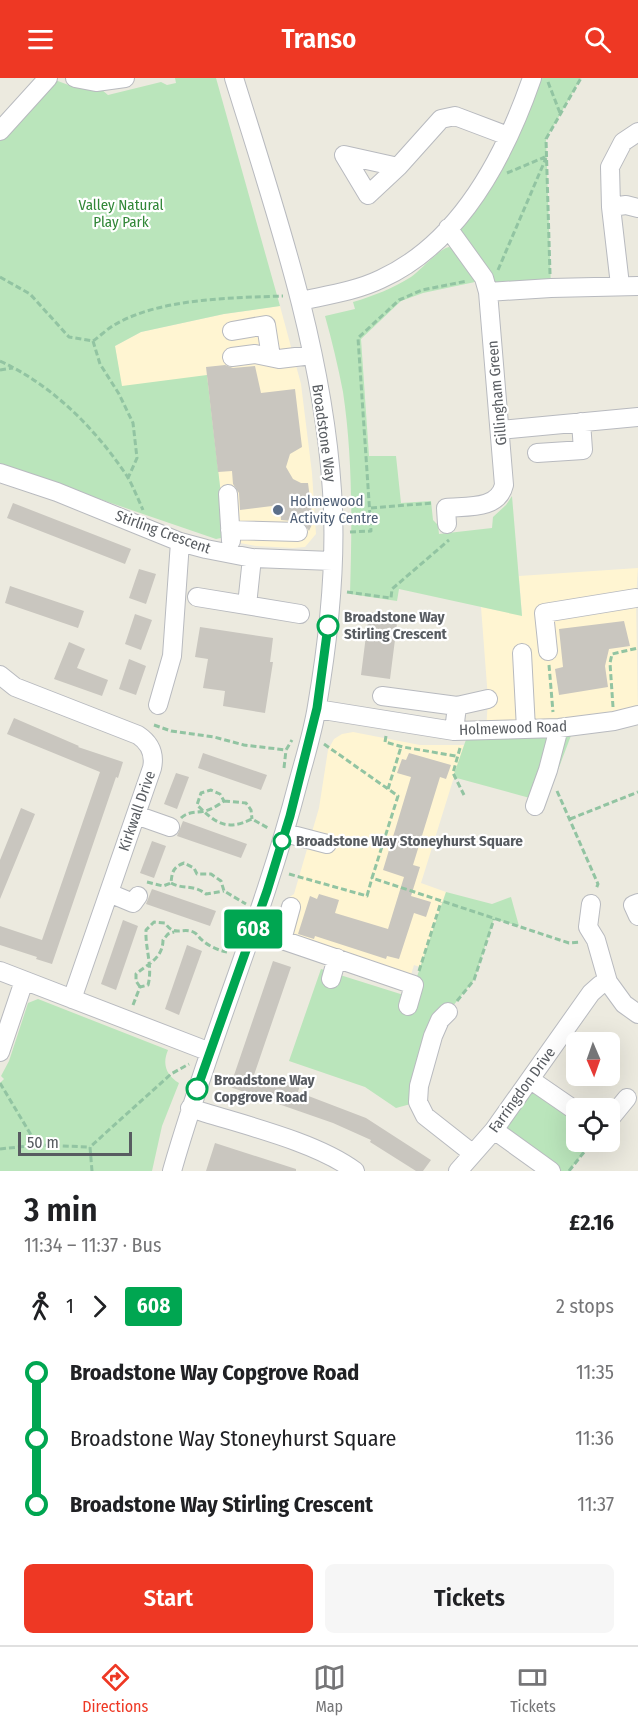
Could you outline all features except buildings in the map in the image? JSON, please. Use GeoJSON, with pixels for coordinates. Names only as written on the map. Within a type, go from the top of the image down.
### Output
{"type":"FeatureCollection","features":[{"type":"Feature","properties":{"kind":"street"},"geometry":{"type":"LineString","coordinates":[[0,131],[48,78]]}},
{"type":"Feature","properties":{"kind":"street"},"geometry":{"type":"LineString","coordinates":[[75,78],[96,82],[125,78]]}},
{"type":"Feature","properties":{"kind":"street","name":"Broadstone Way"},"geometry":{"type":"LineString","coordinates":[[172,1171],[190,1108],[285,833],[317,708],[328,624],[332,561],[330,463],[312,355],[300,298],[276,210],[234,78]]}},
{"type":"Feature","properties":{"kind":"street"},"geometry":{"type":"LineString","coordinates":[[300,298],[358,288],[383,278],[418,256],[448,228],[485,182],[520,113],[532,78]]}},
{"type":"Feature","properties":{"kind":"street"},"geometry":{"type":"LineString","coordinates":[[398,166],[441,119],[455,116],[508,136]]}},
{"type":"Feature","properties":{"kind":"street"},"geometry":{"type":"LineString","coordinates":[[448,228],[486,285],[551,288],[629,286],[611,207],[610,167],[623,142],[638,132]]}},
{"type":"Feature","properties":{"kind":"street"},"geometry":{"type":"LineString","coordinates":[[611,207],[626,205],[638,208]]}},
{"type":"Feature","properties":{"kind":"street","name":"Gillingham Green"},"geometry":{"type":"LineString","coordinates":[[446,516],[486,504],[500,495],[504,485],[486,285]]}},
{"type":"Feature","properties":{"kind":"street"},"geometry":{"type":"LineString","coordinates":[[232,331],[266,325],[270,357]]}},
{"type":"Feature","properties":{"kind":"street"},"geometry":{"type":"LineString","coordinates":[[232,357],[255,354],[279,359],[312,355]]}},
{"type":"Feature","properties":{"kind":"street"},"geometry":{"type":"LineString","coordinates":[[500,430],[638,417]]}},
{"type":"Feature","properties":{"kind":"street"},"geometry":{"type":"LineString","coordinates":[[537,453],[583,450],[581,422]]}},
{"type":"Feature","properties":{"kind":"street","name":"Stirling Crescent"},"geometry":{"type":"LineString","coordinates":[[0,473],[57,492],[180,542],[252,558],[332,561]]}},
{"type":"Feature","properties":{"kind":"street"},"geometry":{"type":"LineString","coordinates":[[228,495],[232,555]]}},
{"type":"Feature","properties":{"kind":"street"},"geometry":{"type":"LineString","coordinates":[[230,530],[298,532]]}},
{"type":"Feature","properties":{"kind":"street"},"geometry":{"type":"LineString","coordinates":[[158,705],[171,656],[180,542]]}},
{"type":"Feature","properties":{"kind":"street"},"geometry":{"type":"LineString","coordinates":[[247,605],[252,558]]}},
{"type":"Feature","properties":{"kind":"street"},"geometry":{"type":"LineString","coordinates":[[197,597],[300,614]]}},
{"type":"Feature","properties":{"kind":"street"},"geometry":{"type":"LineString","coordinates":[[548,651],[544,613],[637,602]]}},
{"type":"Feature","properties":{"kind":"street"},"geometry":{"type":"LineString","coordinates":[[522,653],[526,729]]}},
{"type":"Feature","properties":{"kind":"street","name":"Kirkwall Drive"},"geometry":{"type":"LineString","coordinates":[[1,679],[15,687],[143,739],[151,749],[153,762],[72,999]]}},
{"type":"Feature","properties":{"kind":"street"},"geometry":{"type":"LineString","coordinates":[[382,696],[457,706],[488,699]]}},
{"type":"Feature","properties":{"kind":"street"},"geometry":{"type":"LineString","coordinates":[[454,731],[457,706]]}},
{"type":"Feature","properties":{"kind":"street","name":"Holmewood Road"},"geometry":{"type":"LineString","coordinates":[[317,708],[454,731],[557,728],[614,721],[638,715]]}},
{"type":"Feature","properties":{"kind":"street"},"geometry":{"type":"LineString","coordinates":[[535,806],[548,770],[557,728]]}},
{"type":"Feature","properties":{"kind":"street"},"geometry":{"type":"LineString","coordinates":[[136,815],[170,827]]}},
{"type":"Feature","properties":{"kind":"street"},"geometry":{"type":"LineString","coordinates":[[285,833],[327,844]]}},
{"type":"Feature","properties":{"kind":"street"},"geometry":{"type":"LineString","coordinates":[[109,893],[133,903],[138,897]]}},
{"type":"Feature","properties":{"kind":"street"},"geometry":{"type":"LineString","coordinates":[[638,903],[633,905],[638,916]]}},
{"type":"Feature","properties":{"kind":"street"},"geometry":{"type":"LineString","coordinates":[[591,904],[588,927],[596,940],[608,982],[624,1004],[638,1014]]}},
{"type":"Feature","properties":{"kind":"street"},"geometry":{"type":"LineString","coordinates":[[282,940],[291,907]]}},
{"type":"Feature","properties":{"kind":"street"},"geometry":{"type":"LineString","coordinates":[[253,930],[414,985],[408,1006]]}},
{"type":"Feature","properties":{"kind":"street"},"geometry":{"type":"LineString","coordinates":[[331,979],[337,958]]}},
{"type":"Feature","properties":{"kind":"street"},"geometry":{"type":"LineString","coordinates":[[0,971],[210,1052]]}},
{"type":"Feature","properties":{"kind":"street"},"geometry":{"type":"LineString","coordinates":[[0,1052],[24,981]]}},
{"type":"Feature","properties":{"kind":"street","name":"Farringdon Drive"},"geometry":{"type":"LineString","coordinates":[[458,1171],[494,1130],[591,993],[600,985],[608,982]]}},
{"type":"Feature","properties":{"kind":"street"},"geometry":{"type":"LineString","coordinates":[[448,1012],[440,1020],[434,1036],[419,1086],[418,1102],[425,1116],[472,1153]]}},
{"type":"Feature","properties":{"kind":"street"},"geometry":{"type":"LineString","coordinates":[[531,1080],[566,1104]]}},
{"type":"Feature","properties":{"kind":"street"},"geometry":{"type":"LineString","coordinates":[[620,1106],[627,1098]]}},
{"type":"Feature","properties":{"kind":"street"},"geometry":{"type":"LineString","coordinates":[[190,1108],[298,1143],[345,1168]]}},
{"type":"Feature","properties":{"kind":"street"},"geometry":{"type":"LineString","coordinates":[[494,1130],[550,1171]]}},
{"type":"Feature","properties":{"kind":"path"},"geometry":{"type":"LineString","coordinates":[[546,78],[561,113]]}},
{"type":"Feature","properties":{"kind":"path"},"geometry":{"type":"LineString","coordinates":[[551,288],[546,139],[580,78]]}},
{"type":"Feature","properties":{"kind":"path"},"geometry":{"type":"LineString","coordinates":[[485,182],[547,156]]}},
{"type":"Feature","properties":{"kind":"path"},"geometry":{"type":"LineString","coordinates":[[333,533],[371,531],[358,338],[399,300],[422,290],[486,285],[547,156]]}},
{"type":"Feature","properties":{"kind":"path"},"geometry":{"type":"LineString","coordinates":[[0,277],[30,294],[69,337],[93,342]]}},
{"type":"Feature","properties":{"kind":"path"},"geometry":{"type":"LineString","coordinates":[[93,342],[112,326],[147,311],[206,299],[300,298]]}},
{"type":"Feature","properties":{"kind":"path"},"geometry":{"type":"LineString","coordinates":[[93,342],[100,364],[119,394],[133,423],[137,458],[128,478]]}},
{"type":"Feature","properties":{"kind":"path"},"geometry":{"type":"LineString","coordinates":[[0,361],[15,368],[66,404],[100,439],[128,478],[152,531]]}},
{"type":"Feature","properties":{"kind":"path"},"geometry":{"type":"LineString","coordinates":[[0,370],[15,368]]}},
{"type":"Feature","properties":{"kind":"path"},"geometry":{"type":"LineString","coordinates":[[330,589],[392,598],[392,589],[457,532],[446,516],[431,502],[370,508]]}},
{"type":"Feature","properties":{"kind":"path"},"geometry":{"type":"LineString","coordinates":[[614,721],[610,685],[612,654],[638,648]]}},
{"type":"Feature","properties":{"kind":"path"},"geometry":{"type":"LineString","coordinates":[[548,651],[557,728]]}},
{"type":"Feature","properties":{"kind":"path"},"geometry":{"type":"LineString","coordinates":[[389,720],[385,741],[401,747],[456,756]]}},
{"type":"Feature","properties":{"kind":"path"},"geometry":{"type":"LineString","coordinates":[[151,724],[244,745],[286,750],[294,738],[328,745],[398,796],[367,896],[274,870]]}},
{"type":"Feature","properties":{"kind":"path"},"geometry":{"type":"LineString","coordinates":[[388,789],[401,747]]}},
{"type":"Feature","properties":{"kind":"path"},"geometry":{"type":"LineString","coordinates":[[464,795],[453,773],[458,748],[468,748]]}},
{"type":"Feature","properties":{"kind":"path"},"geometry":{"type":"LineString","coordinates":[[548,770],[598,884],[591,904]]}},
{"type":"Feature","properties":{"kind":"path"},"geometry":{"type":"LineString","coordinates":[[224,801],[220,794],[211,790],[201,793],[197,806],[219,824],[231,826],[252,819],[268,828],[265,839]]}},
{"type":"Feature","properties":{"kind":"path"},"geometry":{"type":"LineString","coordinates":[[570,819],[638,792]]}},
{"type":"Feature","properties":{"kind":"path"},"geometry":{"type":"LineString","coordinates":[[170,827],[185,814],[202,811],[224,801],[246,803],[251,810],[252,819]]}},
{"type":"Feature","properties":{"kind":"path"},"geometry":{"type":"LineString","coordinates":[[171,883],[172,872],[176,866],[184,863],[195,868],[197,874],[211,874],[220,881],[224,891],[246,904],[242,914]]}},
{"type":"Feature","properties":{"kind":"path"},"geometry":{"type":"LineString","coordinates":[[372,878],[569,943],[596,940]]}},
{"type":"Feature","properties":{"kind":"path"},"geometry":{"type":"LineString","coordinates":[[138,897],[143,881],[163,886],[171,883],[180,888],[190,886],[206,894],[224,891]]}},
{"type":"Feature","properties":{"kind":"path"},"geometry":{"type":"LineString","coordinates":[[414,985],[441,902]]}},
{"type":"Feature","properties":{"kind":"path"},"geometry":{"type":"LineString","coordinates":[[448,1012],[474,980],[494,919]]}},
{"type":"Feature","properties":{"kind":"path"},"geometry":{"type":"LineString","coordinates":[[140,987],[148,985],[151,975],[146,930],[154,922],[165,923],[174,932]]}},
{"type":"Feature","properties":{"kind":"path"},"geometry":{"type":"LineString","coordinates":[[140,987],[136,981],[136,974],[149,965],[163,949],[163,940],[168,934],[184,930],[195,933],[204,942],[227,953],[231,943]]}},
{"type":"Feature","properties":{"kind":"path"},"geometry":{"type":"LineString","coordinates":[[128,1021],[140,987]]}},
{"type":"Feature","properties":{"kind":"path"},"geometry":{"type":"LineString","coordinates":[[0,1149],[37,1145],[90,1147],[171,1074],[210,1052]]}},
{"type":"Feature","properties":{"kind":"path"},"geometry":{"type":"LineString","coordinates":[[0,1083],[37,1145]]}},
{"type":"Feature","properties":{"kind":"path"},"geometry":{"type":"LineString","coordinates":[[90,1147],[92,1171]]}},
{"type":"Feature","properties":{"kind":"path"},"geometry":{"type":"LineString","coordinates":[[569,1171],[584,1152]]}},
{"type":"Feature","properties":{"kind":"shaded area"},"geometry":{"type":"Polygon","coordinates":[[[280,306],[301,384],[312,473],[316,534],[305,547],[293,548],[256,546],[226,537],[218,472],[121,386],[115,346],[141,332],[224,314],[280,306]]]}},
{"type":"Feature","properties":{"kind":"shaded area"},"geometry":{"type":"Polygon","coordinates":[[[638,568],[636,598],[638,715],[486,731],[488,699],[481,607],[522,615],[519,576],[638,568]]]}},
{"type":"Feature","properties":{"kind":"shaded area"},"geometry":{"type":"Polygon","coordinates":[[[353,732],[420,745],[464,745],[421,883],[446,892],[420,967],[414,965],[411,975],[274,932],[283,907],[288,898],[294,894],[319,808],[328,750],[334,739],[342,734],[353,732]]]}},
{"type":"Feature","properties":{"kind":"green space","name":"Valley Natural Play Park"},"geometry":{"type":"Polygon","coordinates":[[[175,78],[216,78],[280,306],[224,314],[141,332],[115,346],[122,386],[207,375],[226,537],[216,539],[0,465],[0,141],[55,80],[74,87],[96,85],[108,95],[161,82],[167,85],[176,83],[175,78]]]}},
{"type":"Feature","properties":{"kind":"green space"},"geometry":{"type":"Polygon","coordinates":[[[532,78],[581,78],[546,139],[551,288],[488,292],[448,228],[485,182],[532,78]]]}},
{"type":"Feature","properties":{"kind":"green space"},"geometry":{"type":"Polygon","coordinates":[[[449,247],[472,273],[475,282],[423,293],[401,301],[361,339],[369,456],[396,456],[401,503],[431,501],[433,520],[438,525],[439,534],[492,528],[493,517],[512,496],[522,616],[399,589],[397,601],[350,594],[349,442],[343,392],[325,316],[355,309],[353,302],[404,281],[449,247]]]}},
{"type":"Feature","properties":{"kind":"green space"},"geometry":{"type":"Polygon","coordinates":[[[575,725],[544,807],[537,800],[453,777],[469,731],[575,725]]]}},
{"type":"Feature","properties":{"kind":"green space"},"geometry":{"type":"Polygon","coordinates":[[[446,892],[492,904],[511,897],[519,926],[494,919],[474,980],[448,1012],[418,1102],[396,1108],[365,1087],[289,1061],[321,969],[410,997],[446,892]]]}},
{"type":"Feature","properties":{"kind":"green space"},"geometry":{"type":"Polygon","coordinates":[[[38,999],[168,1050],[165,1060],[166,1069],[179,1083],[162,1126],[152,1171],[0,1171],[0,1083],[4,1079],[1,1076],[9,1061],[28,1003],[38,999]]]}},
{"type":"Feature","properties":{"kind":"green space"},"geometry":{"type":"Polygon","coordinates":[[[531,1080],[566,1104],[566,1152],[584,1152],[569,1171],[551,1171],[494,1130],[531,1080]]]}},
{"type":"Feature","properties":{"kind":"bus line","name":"608"},"geometry":{"type":"LineString","coordinates":[[197,1089],[267,891],[290,816],[317,708],[328,626]]}},
{"type":"Feature","properties":{"kind":"place","name":"Holmewood Activity Centre"},"geometry":{"type":"Point","coordinates":[278,510]}},
{"type":"Feature","properties":{"kind":"place","name":"Broadstone Way Stirling Crescent"},"geometry":{"type":"Point","coordinates":[328,626]}},
{"type":"Feature","properties":{"kind":"place","name":"Broadstone Way Stoneyhurst Square"},"geometry":{"type":"Point","coordinates":[282,841]}},
{"type":"Feature","properties":{"kind":"place","name":"Broadstone Way Copgrove Road"},"geometry":{"type":"Point","coordinates":[197,1089]}}]}
